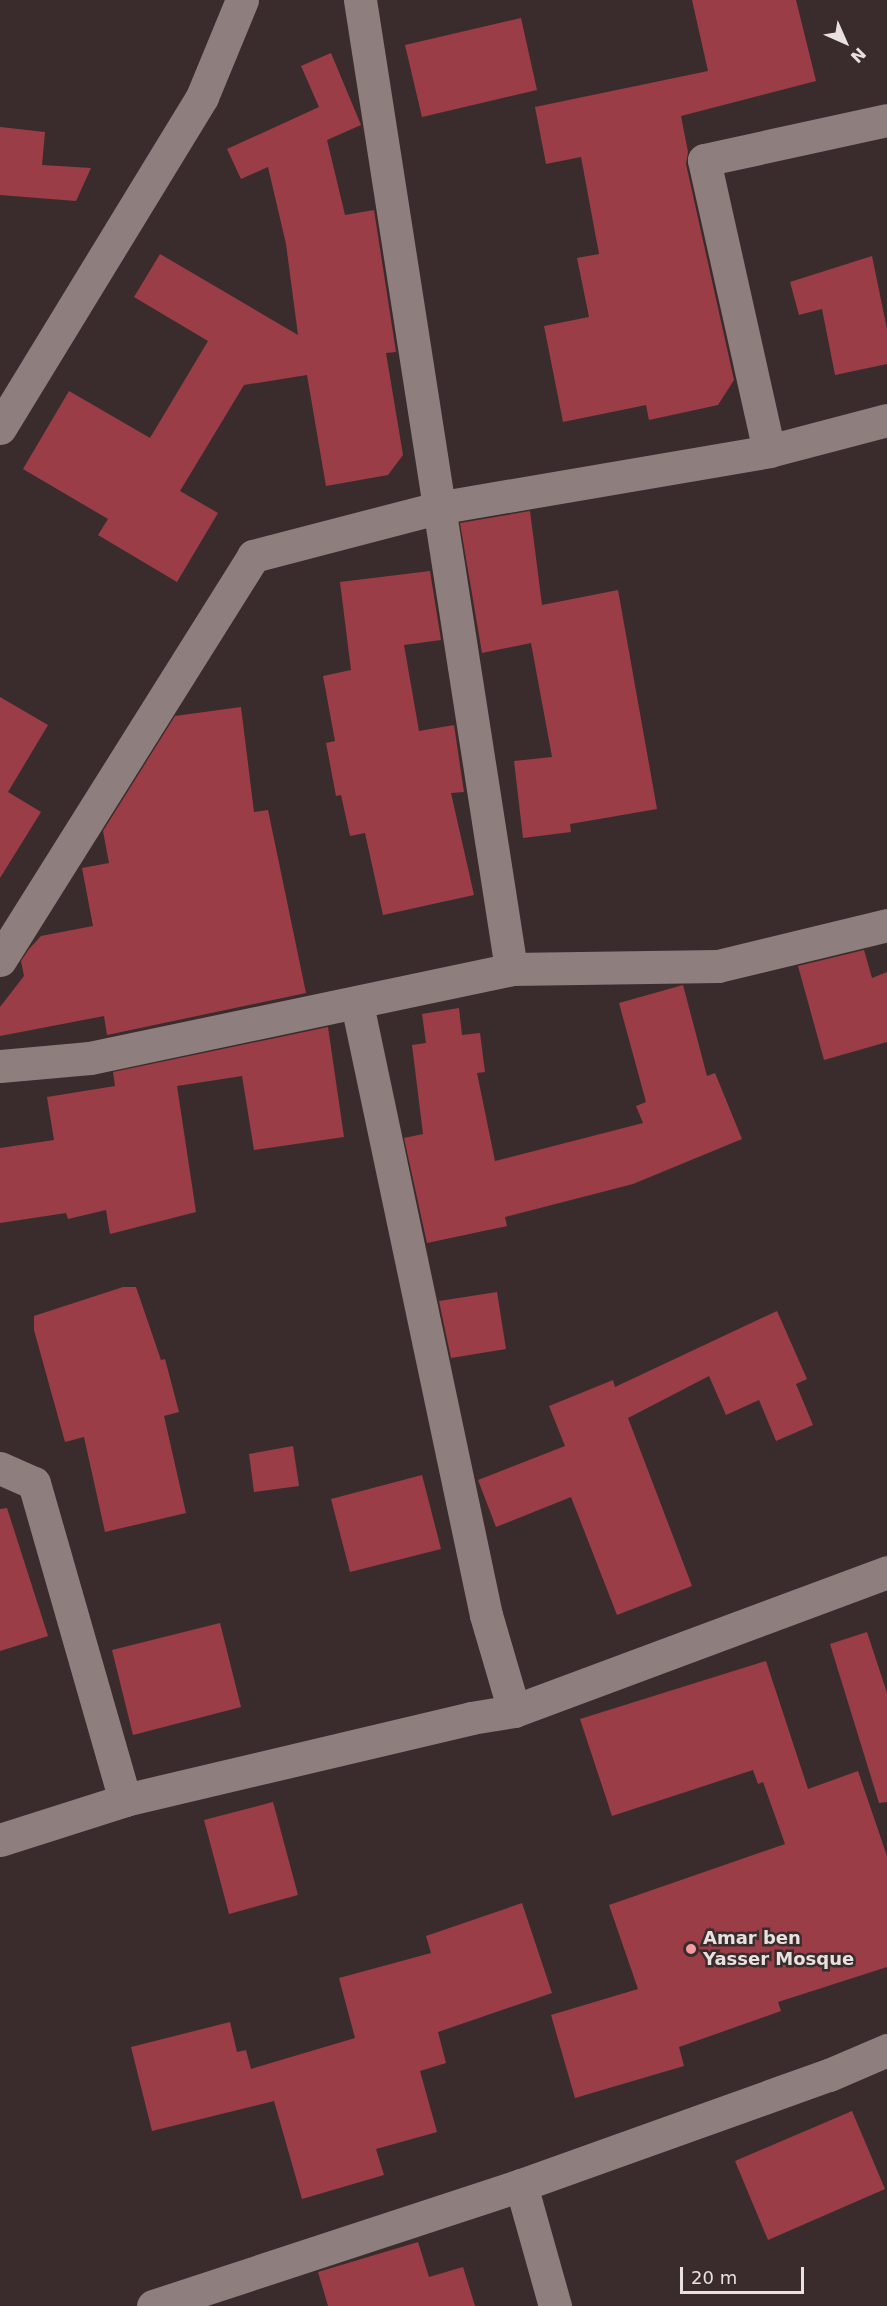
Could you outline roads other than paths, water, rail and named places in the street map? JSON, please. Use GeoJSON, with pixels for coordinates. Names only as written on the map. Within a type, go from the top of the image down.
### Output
{"type":"FeatureCollection","features":[{"type":"Feature","properties":{"kind":"street"},"geometry":{"type":"LineString","coordinates":[[0,428],[202,98],[242,0]]}},
{"type":"Feature","properties":{"kind":"street"},"geometry":{"type":"LineString","coordinates":[[360,0],[437,508],[511,969]]}},
{"type":"Feature","properties":{"kind":"street"},"geometry":{"type":"LineString","coordinates":[[769,451],[705,160],[887,120]]}},
{"type":"Feature","properties":{"kind":"street"},"geometry":{"type":"LineString","coordinates":[[0,960],[253,556],[437,508],[769,451],[887,420]]}},
{"type":"Feature","properties":{"kind":"street"},"geometry":{"type":"LineString","coordinates":[[0,1066],[90,1058],[357,1004],[511,969],[718,966],[887,925]]}},
{"type":"Feature","properties":{"kind":"street"},"geometry":{"type":"LineString","coordinates":[[357,1004],[486,1615],[514,1711]]}},
{"type":"Feature","properties":{"kind":"street"},"geometry":{"type":"LineString","coordinates":[[0,1468],[34,1483],[125,1800]]}},
{"type":"Feature","properties":{"kind":"street"},"geometry":{"type":"LineString","coordinates":[[0,1840],[125,1800],[471,1718],[514,1711],[887,1572]]}},
{"type":"Feature","properties":{"kind":"street"},"geometry":{"type":"LineString","coordinates":[[153,2306],[521,2185],[829,2075],[887,2050]]}},
{"type":"Feature","properties":{"kind":"street"},"geometry":{"type":"LineString","coordinates":[[521,2185],[555,2306]]}},
{"type":"Feature","properties":{"kind":"place","name":"Amar ben Yasser Mosque"},"geometry":{"type":"Point","coordinates":[691,1949]}}]}
